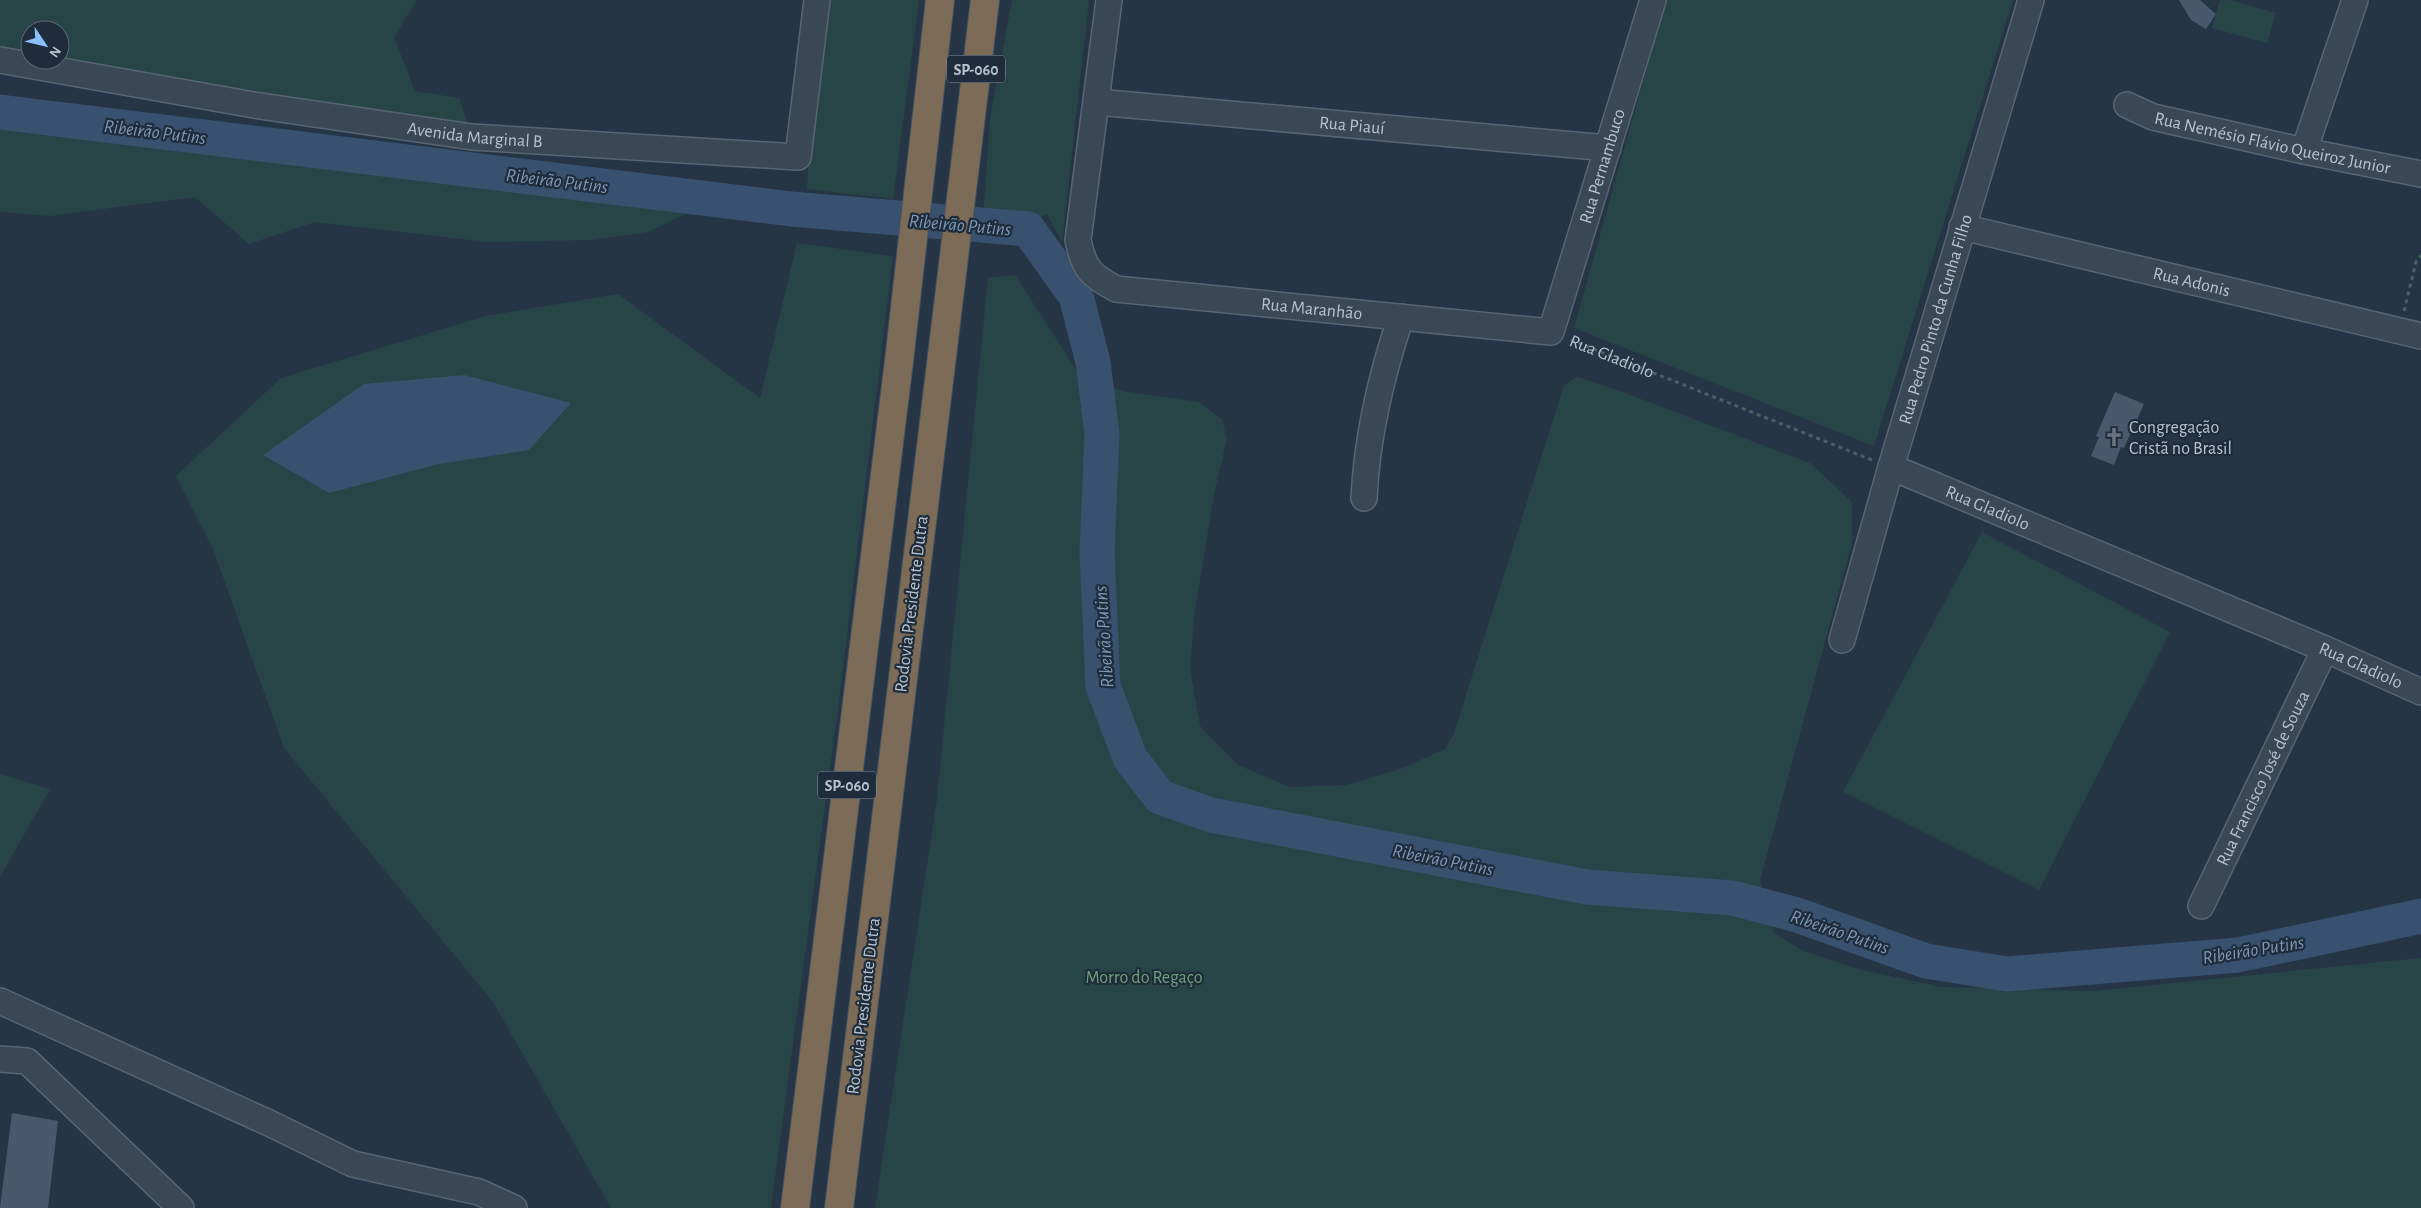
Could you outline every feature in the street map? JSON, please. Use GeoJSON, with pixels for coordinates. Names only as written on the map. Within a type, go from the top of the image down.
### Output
{"type":"FeatureCollection","features":[{"type":"Feature","properties":{"kind":"highway","name":"SP-060"},"geometry":{"type":"LineString","coordinates":[[795,1208],[907,289],[940,0]]}},
{"type":"Feature","properties":{"kind":"highway","name":"Rodovia Presidente Dutra"},"geometry":{"type":"LineString","coordinates":[[839,1208],[985,0]]}},
{"type":"Feature","properties":{"kind":"street","name":"Avenida Marginal B"},"geometry":{"type":"LineString","coordinates":[[0,60],[254,105],[472,137],[798,157],[817,0]]}},
{"type":"Feature","properties":{"kind":"street"},"geometry":{"type":"LineString","coordinates":[[1097,102],[1108,0]]}},
{"type":"Feature","properties":{"kind":"street","name":"Rua Pernambuco"},"geometry":{"type":"LineString","coordinates":[[1551,332],[1653,0]]}},
{"type":"Feature","properties":{"kind":"street","name":"Rua Pedro Pinto da Cunha Filho"},"geometry":{"type":"LineString","coordinates":[[1842,640],[1891,467],[2031,0]]}},
{"type":"Feature","properties":{"kind":"street"},"geometry":{"type":"LineString","coordinates":[[2304,151],[2354,0]]}},
{"type":"Feature","properties":{"kind":"street","name":"Rua Piauí"},"geometry":{"type":"LineString","coordinates":[[1097,102],[1608,148]]}},
{"type":"Feature","properties":{"kind":"street","name":"Rua Maranhão"},"geometry":{"type":"LineString","coordinates":[[1097,102],[1078,240],[1082,261],[1093,276],[1116,289],[1551,332]]}},
{"type":"Feature","properties":{"kind":"street","name":"Rua Nemésio Flávio Queiroz Junior"},"geometry":{"type":"LineString","coordinates":[[2127,105],[2153,117],[2304,151],[2421,174]]}},
{"type":"Feature","properties":{"kind":"street","name":"Rua Adonis"},"geometry":{"type":"LineString","coordinates":[[1962,227],[2410,333]]}},
{"type":"Feature","properties":{"kind":"street"},"geometry":{"type":"LineString","coordinates":[[1364,498],[1365,474],[1380,382],[1401,317]]}},
{"type":"Feature","properties":{"kind":"street","name":"Rua Gladiolo"},"geometry":{"type":"LineString","coordinates":[[1891,467],[2325,649],[2421,692]]}},
{"type":"Feature","properties":{"kind":"street","name":"Rua Francisco José de Souza"},"geometry":{"type":"LineString","coordinates":[[2201,906],[2325,649]]}},
{"type":"Feature","properties":{"kind":"street"},"geometry":{"type":"LineString","coordinates":[[0,1001],[268,1122],[353,1164],[479,1192],[514,1208]]}},
{"type":"Feature","properties":{"kind":"street"},"geometry":{"type":"LineString","coordinates":[[0,1059],[27,1060],[181,1208]]}},
{"type":"Feature","properties":{"kind":"path"},"geometry":{"type":"LineString","coordinates":[[2410,333],[2416,262],[2421,255]]}},
{"type":"Feature","properties":{"kind":"path","name":"Rua Gladiolo"},"geometry":{"type":"LineString","coordinates":[[1551,332],[1891,467]]}},
{"type":"Feature","properties":{"kind":"green space"},"geometry":{"type":"Polygon","coordinates":[[[0,0],[417,0],[394,37],[415,91],[459,98],[472,137],[61,70],[70,70],[70,20],[20,20],[20,63],[0,60],[0,0]]]}},
{"type":"Feature","properties":{"kind":"green space"},"geometry":{"type":"Polygon","coordinates":[[[827,0],[919,0],[893,199],[807,189],[809,150],[827,0]]]}},
{"type":"Feature","properties":{"kind":"green space"},"geometry":{"type":"Polygon","coordinates":[[[1012,0],[1089,0],[1062,242],[1047,214],[1032,222],[983,219],[990,118],[1012,0]]]}},
{"type":"Feature","properties":{"kind":"green space"},"geometry":{"type":"Polygon","coordinates":[[[1666,0],[2013,0],[1874,446],[1574,328],[1666,0]]]}},
{"type":"Feature","properties":{"kind":"green space"},"geometry":{"type":"Polygon","coordinates":[[[2220,0],[2229,0],[2276,13],[2267,43],[2212,28],[2220,0]]]}},
{"type":"Feature","properties":{"kind":"green space"},"geometry":{"type":"Polygon","coordinates":[[[0,112],[714,200],[648,232],[592,240],[488,242],[315,222],[249,244],[195,197],[50,216],[0,212],[0,112]]]}},
{"type":"Feature","properties":{"kind":"green space"},"geometry":{"type":"Polygon","coordinates":[[[797,243],[893,256],[839,701],[771,1208],[611,1208],[493,1002],[284,748],[213,549],[176,476],[281,378],[486,316],[618,294],[760,398],[797,243]]]}},
{"type":"Feature","properties":{"kind":"green space","name":"Morro do Regaço"},"geometry":{"type":"Polygon","coordinates":[[[1015,275],[1079,374],[1122,391],[1199,402],[1222,419],[1227,439],[1214,494],[1195,611],[1190,669],[1200,726],[1238,765],[1290,787],[1347,785],[1400,769],[1445,749],[1454,733],[1564,385],[1577,377],[1620,391],[1810,463],[1852,502],[1852,543],[1760,880],[1773,932],[1803,951],[1858,969],[1941,987],[2094,991],[2421,958],[2421,1208],[875,1208],[937,799],[988,278],[1015,275]]]}},
{"type":"Feature","properties":{"kind":"green space"},"geometry":{"type":"Polygon","coordinates":[[[1982,532],[2170,632],[2039,890],[1843,792],[1982,532]]]}},
{"type":"Feature","properties":{"kind":"green space"},"geometry":{"type":"Polygon","coordinates":[[[0,774],[50,789],[0,877],[0,774]]]}},
{"type":"Feature","properties":{"kind":"water"},"geometry":{"type":"Polygon","coordinates":[[[464,375],[571,403],[529,450],[439,464],[329,493],[263,455],[364,384],[464,375]]]}},
{"type":"Feature","properties":{"kind":"building"},"geometry":{"type":"Polygon","coordinates":[[[2179,0],[2200,0],[2216,14],[2206,29],[2191,20],[2179,0]]]}},
{"type":"Feature","properties":{"kind":"building","name":"Congregação Cristã no Brasil"},"geometry":{"type":"Polygon","coordinates":[[[2115,392],[2144,404],[2124,448],[2121,447],[2114,465],[2091,456],[2099,437],[2096,436],[2115,392]]]}},
{"type":"Feature","properties":{"kind":"building"},"geometry":{"type":"Polygon","coordinates":[[[12,1113],[58,1121],[48,1208],[0,1208],[12,1113]]]}},
{"type":"Feature","properties":{"kind":"waterway","name":"Ribeirão Putins"},"geometry":{"type":"LineString","coordinates":[[0,112],[791,209],[1028,229],[1076,296],[1093,362],[1102,435],[1097,552],[1103,686],[1130,758],[1160,797],[1211,815],[1587,887],[1733,898],[1797,915],[1926,961],[2007,974],[2238,955],[2421,916]]}},
{"type":"Feature","properties":{"kind":"place","name":"Congregação Cristã no Brasil"},"geometry":{"type":"Point","coordinates":[2114,437]}}]}
